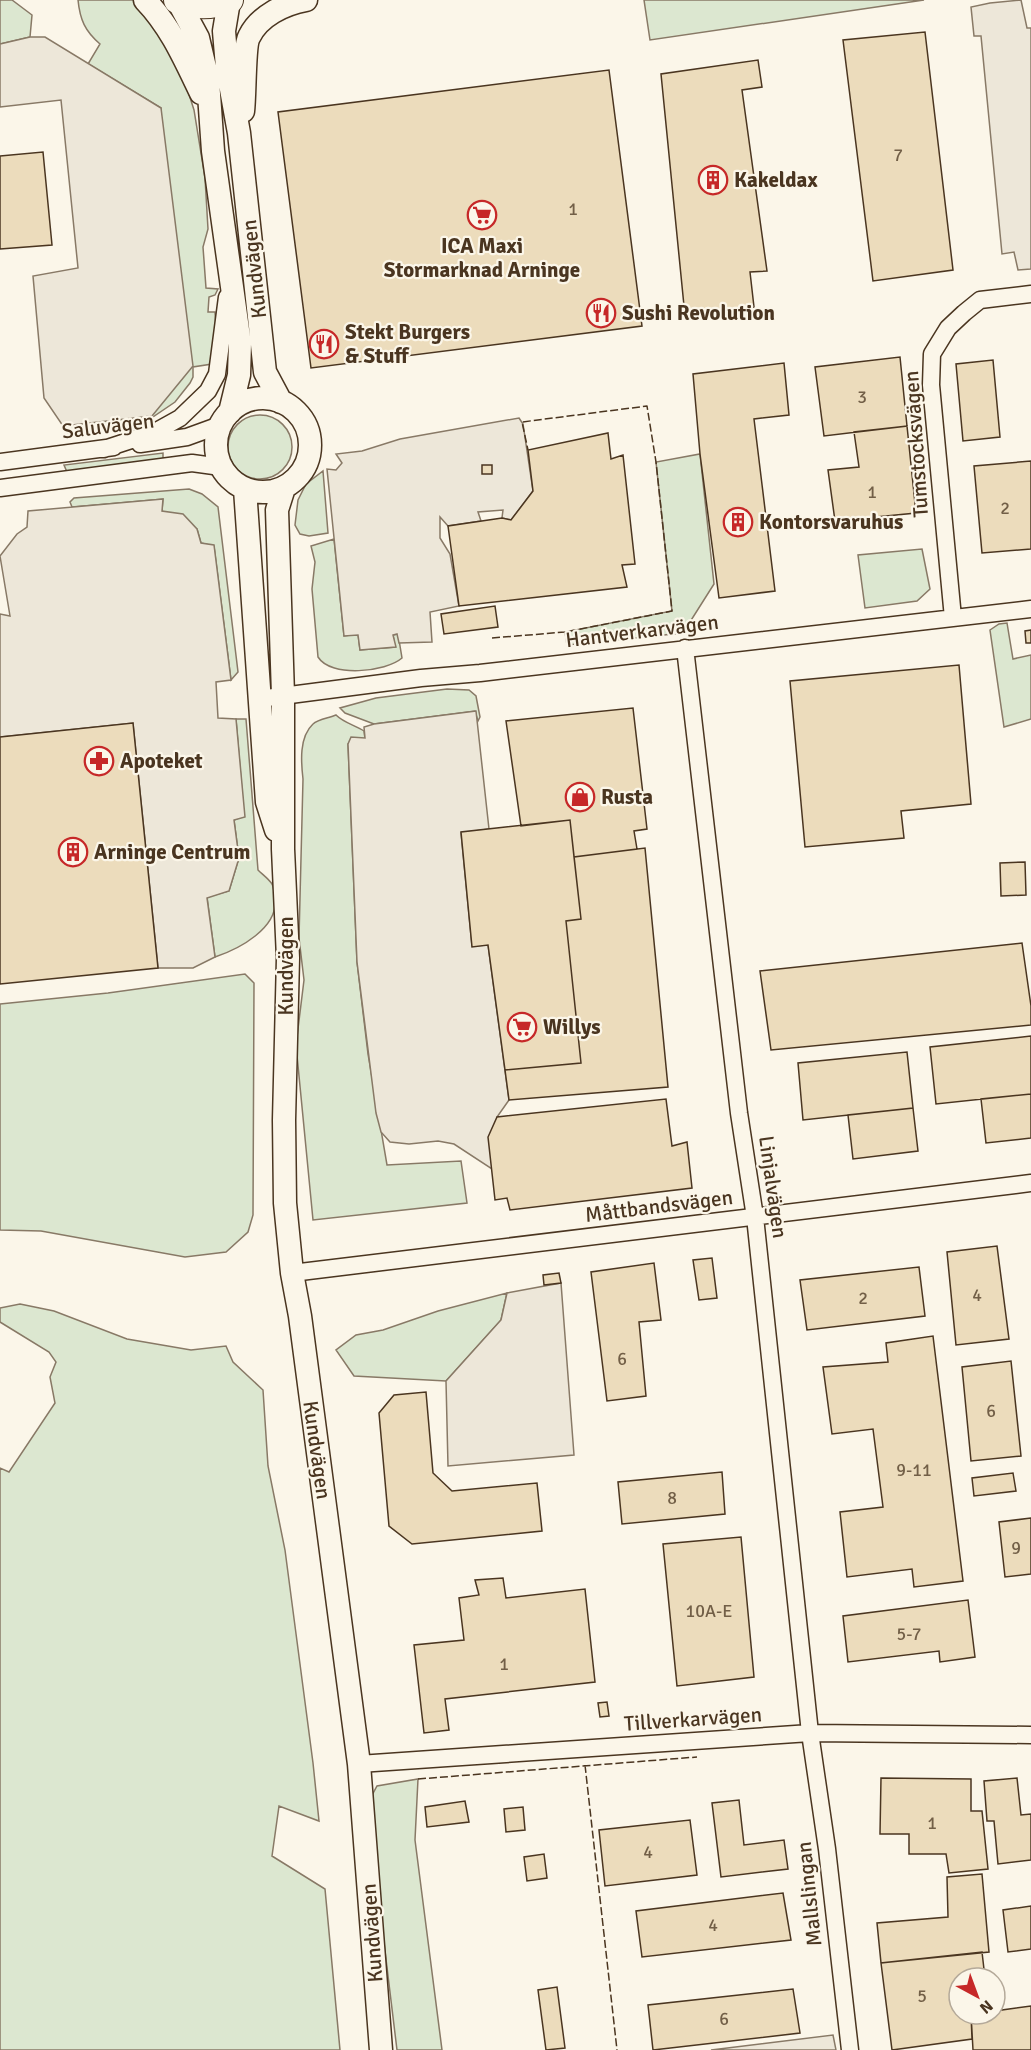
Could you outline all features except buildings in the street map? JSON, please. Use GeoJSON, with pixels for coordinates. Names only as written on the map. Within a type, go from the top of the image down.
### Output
{"type":"FeatureCollection","features":[{"type":"Feature","properties":{"kind":"main road"},"geometry":{"type":"LineString","coordinates":[[178,0],[195,6],[212,6],[230,0]]}},
{"type":"Feature","properties":{"kind":"street","name":"Kundvägen"},"geometry":{"type":"LineString","coordinates":[[145,0],[174,37],[210,111]]}},
{"type":"Feature","properties":{"kind":"street","name":"Kundvägen"},"geometry":{"type":"LineString","coordinates":[[178,0],[198,38],[208,80],[213,150],[240,344],[239,375],[225,418]]}},
{"type":"Feature","properties":{"kind":"street","name":"Kundvägen"},"geometry":{"type":"LineString","coordinates":[[230,0],[224,31],[227,67],[239,133],[265,372],[281,402]]}},
{"type":"Feature","properties":{"kind":"street","name":"Kundvägen"},"geometry":{"type":"LineString","coordinates":[[239,133],[245,98],[248,38],[266,15],[294,2],[306,0]]}},
{"type":"Feature","properties":{"kind":"street","name":"Kundvägen"},"geometry":{"type":"LineString","coordinates":[[104,449],[153,433],[180,418],[208,391],[218,374],[230,272]]}},
{"type":"Feature","properties":{"kind":"street","name":"Tumstocksvägen"},"geometry":{"type":"LineString","coordinates":[[953,618],[931,385],[932,354],[948,328],[980,300],[1031,294]]}},
{"type":"Feature","properties":{"kind":"street"},"geometry":{"type":"LineString","coordinates":[[254,399],[281,402],[295,410],[305,423],[310,448],[306,464],[298,478],[284,488],[263,492],[244,489],[231,480],[221,467],[216,441],[225,418],[254,399]]}},
{"type":"Feature","properties":{"kind":"street","name":"Saluvägen"},"geometry":{"type":"LineString","coordinates":[[0,462],[176,440],[225,418]]}},
{"type":"Feature","properties":{"kind":"street"},"geometry":{"type":"LineString","coordinates":[[0,488],[192,464],[221,467]]}},
{"type":"Feature","properties":{"kind":"street","name":"Kundvägen"},"geometry":{"type":"LineString","coordinates":[[284,488],[277,510],[283,695],[283,849],[288,958],[284,1120],[285,1191],[292,1273],[300,1316],[359,1764],[381,2050]]}},
{"type":"Feature","properties":{"kind":"street","name":"Kundvägen"},"geometry":{"type":"LineString","coordinates":[[244,489],[267,802],[283,849]]}},
{"type":"Feature","properties":{"kind":"street","name":"Hantverkarvägen"},"geometry":{"type":"LineString","coordinates":[[260,699],[1031,609]]}},
{"type":"Feature","properties":{"kind":"street","name":"Linjalvägen"},"geometry":{"type":"LineString","coordinates":[[685,648],[739,1113],[755,1216],[810,1733]]}},
{"type":"Feature","properties":{"kind":"street","name":"Måttbandsvägen"},"geometry":{"type":"LineString","coordinates":[[292,1273],[1031,1183]]}},
{"type":"Feature","properties":{"kind":"street","name":"Tillverkarvägen"},"geometry":{"type":"LineString","coordinates":[[359,1764],[810,1733],[1031,1735]]}},
{"type":"Feature","properties":{"kind":"street","name":"Mallslingan"},"geometry":{"type":"LineString","coordinates":[[810,1733],[827,1849],[850,2050]]}},
{"type":"Feature","properties":{"kind":"green space"},"geometry":{"type":"Polygon","coordinates":[[[0,0],[12,0],[32,15],[30,37],[0,44],[0,0]]]}},
{"type":"Feature","properties":{"kind":"green space"},"geometry":{"type":"Polygon","coordinates":[[[78,0],[136,0],[180,66],[194,110],[205,178],[208,229],[203,247],[206,288],[218,289],[215,295],[209,297],[208,312],[215,312],[217,345],[212,364],[193,367],[193,377],[190,383],[175,402],[141,425],[68,433],[63,426],[152,416],[161,108],[88,64],[100,44],[84,25],[78,0]]]}},
{"type":"Feature","properties":{"kind":"green space"},"geometry":{"type":"Polygon","coordinates":[[[644,0],[924,0],[650,40],[644,0]]]}},
{"type":"Feature","properties":{"kind":"green space"},"geometry":{"type":"Polygon","coordinates":[[[260,415],[283,424],[292,447],[283,470],[260,479],[237,470],[228,447],[237,424],[260,415]]]}},
{"type":"Feature","properties":{"kind":"green space"},"geometry":{"type":"Polygon","coordinates":[[[163,453],[163,459],[67,472],[64,465],[163,453]]]}},
{"type":"Feature","properties":{"kind":"green space"},"geometry":{"type":"Polygon","coordinates":[[[700,454],[714,584],[683,633],[567,645],[565,632],[672,611],[656,462],[700,454]]]}},
{"type":"Feature","properties":{"kind":"green space"},"geometry":{"type":"Polygon","coordinates":[[[323,471],[328,533],[309,536],[300,534],[295,525],[298,500],[306,484],[323,471]]]}},
{"type":"Feature","properties":{"kind":"green space"},"geometry":{"type":"Polygon","coordinates":[[[189,489],[202,494],[218,507],[238,672],[231,680],[214,546],[201,543],[197,529],[162,511],[163,499],[72,507],[70,502],[74,498],[189,489]]]}},
{"type":"Feature","properties":{"kind":"green space"},"geometry":{"type":"Polygon","coordinates":[[[334,539],[344,636],[358,634],[360,650],[395,647],[393,635],[398,634],[402,658],[394,663],[359,671],[346,670],[325,664],[318,657],[312,589],[315,562],[311,546],[334,539]]]}},
{"type":"Feature","properties":{"kind":"green space"},"geometry":{"type":"Polygon","coordinates":[[[922,549],[930,589],[917,601],[865,608],[858,555],[922,549]]]}},
{"type":"Feature","properties":{"kind":"green space"},"geometry":{"type":"Polygon","coordinates":[[[1007,623],[1013,659],[1031,655],[1031,719],[1004,727],[990,630],[999,624],[1007,623]]]}},
{"type":"Feature","properties":{"kind":"green space"},"geometry":{"type":"Polygon","coordinates":[[[447,689],[469,690],[476,696],[480,717],[478,721],[475,711],[374,724],[345,713],[340,708],[376,698],[447,689]]]}},
{"type":"Feature","properties":{"kind":"green space"},"geometry":{"type":"Polygon","coordinates":[[[336,715],[364,731],[365,739],[348,744],[357,962],[368,1054],[387,1165],[461,1161],[467,1203],[313,1220],[296,1045],[304,980],[299,938],[302,758],[303,743],[308,729],[318,721],[336,715]]]}},
{"type":"Feature","properties":{"kind":"green space"},"geometry":{"type":"Polygon","coordinates":[[[236,719],[246,719],[258,870],[273,885],[275,909],[271,919],[256,936],[235,949],[215,957],[207,897],[229,891],[239,858],[234,820],[244,816],[236,719]]]}},
{"type":"Feature","properties":{"kind":"green space"},"geometry":{"type":"Polygon","coordinates":[[[245,974],[254,983],[253,1215],[248,1232],[226,1252],[185,1257],[41,1231],[0,1230],[0,1004],[108,993],[245,974]]]}},
{"type":"Feature","properties":{"kind":"green space"},"geometry":{"type":"Polygon","coordinates":[[[507,1293],[501,1320],[446,1381],[354,1376],[336,1350],[356,1335],[383,1330],[438,1311],[507,1293]]]}},
{"type":"Feature","properties":{"kind":"green space"},"geometry":{"type":"Polygon","coordinates":[[[20,1304],[54,1311],[127,1339],[191,1350],[226,1346],[233,1362],[263,1390],[268,1466],[285,1550],[319,1821],[279,1806],[272,1856],[325,1889],[340,2050],[0,2050],[0,1468],[9,1472],[55,1403],[50,1377],[56,1362],[49,1352],[0,1322],[0,1308],[20,1304]]]}},
{"type":"Feature","properties":{"kind":"green space"},"geometry":{"type":"Polygon","coordinates":[[[418,1779],[415,1840],[442,2050],[397,2050],[370,1827],[370,1799],[377,1786],[418,1779]]]}},
{"type":"Feature","properties":{"kind":"shaded area"},"geometry":{"type":"Polygon","coordinates":[[[1021,0],[1027,28],[1031,28],[1031,269],[1018,270],[1014,252],[1002,254],[981,36],[974,36],[971,7],[1021,0]]]}},
{"type":"Feature","properties":{"kind":"shaded area"},"geometry":{"type":"Polygon","coordinates":[[[30,37],[45,37],[161,108],[193,366],[152,416],[63,426],[44,398],[33,276],[78,268],[61,100],[0,107],[0,44],[30,37]]]}},
{"type":"Feature","properties":{"kind":"shaded area"},"geometry":{"type":"Polygon","coordinates":[[[519,418],[523,424],[533,491],[511,520],[502,518],[503,510],[478,512],[481,521],[448,526],[440,517],[440,538],[450,554],[459,606],[430,612],[432,642],[399,643],[397,634],[393,635],[396,647],[360,650],[358,635],[344,636],[327,469],[336,470],[342,463],[336,454],[362,451],[400,439],[519,418]]]}},
{"type":"Feature","properties":{"kind":"shaded area"},"geometry":{"type":"Polygon","coordinates":[[[163,499],[162,511],[183,514],[197,529],[201,543],[214,545],[231,680],[216,682],[218,718],[236,719],[245,817],[234,820],[239,858],[229,891],[207,898],[215,957],[193,968],[158,968],[133,723],[0,737],[0,614],[10,616],[0,556],[17,534],[27,527],[28,511],[163,499]]]}},
{"type":"Feature","properties":{"kind":"shaded area"},"geometry":{"type":"Polygon","coordinates":[[[476,711],[489,829],[461,833],[472,946],[488,945],[509,1100],[497,1117],[492,1169],[454,1144],[438,1141],[409,1144],[390,1142],[381,1132],[376,1113],[357,962],[348,744],[351,737],[365,738],[364,727],[374,724],[476,711]]]}},
{"type":"Feature","properties":{"kind":"shaded area"},"geometry":{"type":"Polygon","coordinates":[[[561,1283],[574,1455],[448,1466],[446,1381],[501,1320],[507,1293],[561,1283]]]}},
{"type":"Feature","properties":{"kind":"shaded area"},"geometry":{"type":"Polygon","coordinates":[[[833,2035],[836,2050],[711,2050],[833,2035]]]}},
{"type":"Feature","properties":{"kind":"fence"},"geometry":{"type":"LineString","coordinates":[[492,638],[565,632],[672,611],[656,462],[647,406],[522,422],[528,450]]}},
{"type":"Feature","properties":{"kind":"fence"},"geometry":{"type":"LineString","coordinates":[[418,1779],[697,1757]]}},
{"type":"Feature","properties":{"kind":"fence"},"geometry":{"type":"LineString","coordinates":[[585,1765],[617,2050]]}},
{"type":"Feature","properties":{"kind":"place","name":"Kakeldax"},"geometry":{"type":"Point","coordinates":[713,180]}},
{"type":"Feature","properties":{"kind":"place","name":"ICA Maxi Stormarknad Arninge"},"geometry":{"type":"Point","coordinates":[482,215]}},
{"type":"Feature","properties":{"kind":"place","name":"Sushi Revolution"},"geometry":{"type":"Point","coordinates":[601,313]}},
{"type":"Feature","properties":{"kind":"place","name":"Stekt Burgers & Stuff"},"geometry":{"type":"Point","coordinates":[324,344]}},
{"type":"Feature","properties":{"kind":"place","name":"Kontorsvaruhus"},"geometry":{"type":"Point","coordinates":[738,522]}},
{"type":"Feature","properties":{"kind":"place","name":"Apoteket"},"geometry":{"type":"Point","coordinates":[99,761]}},
{"type":"Feature","properties":{"kind":"place","name":"Rusta"},"geometry":{"type":"Point","coordinates":[580,797]}},
{"type":"Feature","properties":{"kind":"place","name":"Arninge Centrum"},"geometry":{"type":"Point","coordinates":[73,852]}},
{"type":"Feature","properties":{"kind":"place","name":"Willys"},"geometry":{"type":"Point","coordinates":[522,1027]}}]}
